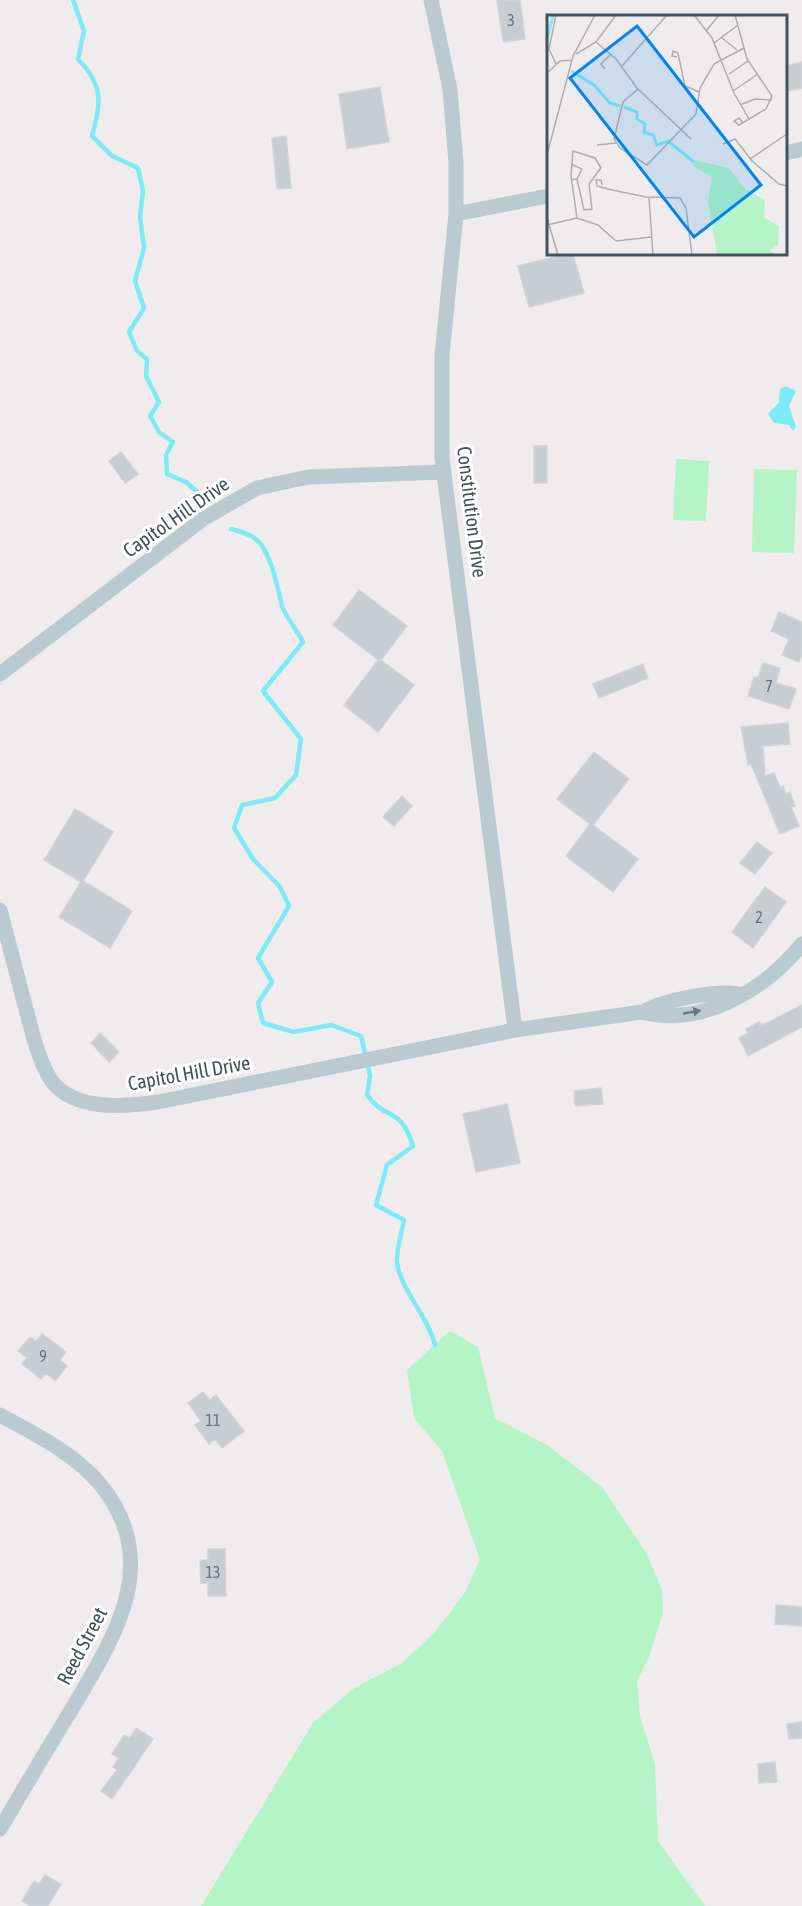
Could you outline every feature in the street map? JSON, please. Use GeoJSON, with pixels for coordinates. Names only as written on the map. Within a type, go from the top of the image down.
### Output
{"type":"FeatureCollection","features":[{"type":"Feature","properties":{"kind":"street","name":"Constitution Drive"},"geometry":{"type":"LineString","coordinates":[[431,0],[452,107],[456,214],[442,355],[440,399],[444,472],[515,1030]]}},
{"type":"Feature","properties":{"kind":"street"},"geometry":{"type":"LineString","coordinates":[[787,153],[802,149]]}},
{"type":"Feature","properties":{"kind":"street"},"geometry":{"type":"LineString","coordinates":[[456,214],[547,196]]}},
{"type":"Feature","properties":{"kind":"street","name":"Capitol Hill Drive"},"geometry":{"type":"LineString","coordinates":[[0,674],[203,519],[257,488],[308,477],[444,472]]}},
{"type":"Feature","properties":{"kind":"street","name":"Capitol Hill Drive"},"geometry":{"type":"LineString","coordinates":[[0,910],[36,1050],[48,1076],[66,1093],[96,1104],[117,1107],[139,1105],[515,1030],[642,1012],[660,1017],[687,1013],[729,1002],[777,972],[802,944]]}},
{"type":"Feature","properties":{"kind":"street","name":"Reed Street"},"geometry":{"type":"LineString","coordinates":[[0,1414],[60,1449],[100,1484],[125,1530],[131,1565],[128,1600],[113,1638],[0,1829]]}},
{"type":"Feature","properties":{"kind":"green space"},"geometry":{"type":"Polygon","coordinates":[[[676,459],[709,461],[706,521],[673,520],[676,459]]]}},
{"type":"Feature","properties":{"kind":"green space"},"geometry":{"type":"Polygon","coordinates":[[[754,469],[797,470],[794,553],[752,552],[754,469]]]}},
{"type":"Feature","properties":{"kind":"green space"},"geometry":{"type":"Polygon","coordinates":[[[450,1331],[478,1347],[495,1418],[547,1445],[603,1488],[646,1552],[662,1590],[663,1613],[649,1657],[637,1681],[640,1716],[655,1764],[658,1841],[705,1906],[201,1906],[313,1723],[354,1688],[402,1663],[435,1632],[464,1594],[480,1560],[442,1451],[414,1418],[407,1370],[450,1331]]]}},
{"type":"Feature","properties":{"kind":"water"},"geometry":{"type":"Polygon","coordinates":[[[786,386],[796,391],[789,406],[796,427],[793,431],[789,425],[774,423],[768,414],[779,402],[780,389],[786,386]]]}},
{"type":"Feature","properties":{"kind":"building"},"geometry":{"type":"Polygon","coordinates":[[[497,0],[520,0],[525,39],[503,42],[497,0]]]}},
{"type":"Feature","properties":{"kind":"building"},"geometry":{"type":"Polygon","coordinates":[[[802,62],[802,88],[787,91],[787,66],[802,62]]]}},
{"type":"Feature","properties":{"kind":"building"},"geometry":{"type":"Polygon","coordinates":[[[380,87],[389,142],[347,149],[339,94],[380,87]]]}},
{"type":"Feature","properties":{"kind":"building"},"geometry":{"type":"Polygon","coordinates":[[[286,136],[291,188],[277,189],[272,138],[286,136]]]}},
{"type":"Feature","properties":{"kind":"building"},"geometry":{"type":"Polygon","coordinates":[[[562,255],[573,255],[584,293],[529,307],[518,266],[562,255]]]}},
{"type":"Feature","properties":{"kind":"building"},"geometry":{"type":"Polygon","coordinates":[[[534,446],[547,446],[547,483],[534,483],[534,446]]]}},
{"type":"Feature","properties":{"kind":"building"},"geometry":{"type":"Polygon","coordinates":[[[121,452],[138,474],[125,483],[109,461],[121,452]]]}},
{"type":"Feature","properties":{"kind":"building"},"geometry":{"type":"Polygon","coordinates":[[[359,590],[407,626],[381,660],[414,685],[378,732],[344,705],[378,660],[333,625],[359,590]]]}},
{"type":"Feature","properties":{"kind":"building"},"geometry":{"type":"Polygon","coordinates":[[[779,612],[802,622],[802,655],[799,662],[782,655],[789,639],[771,631],[779,612]]]}},
{"type":"Feature","properties":{"kind":"building"},"geometry":{"type":"Polygon","coordinates":[[[763,663],[780,668],[776,683],[796,689],[789,709],[748,696],[754,677],[758,678],[763,663]]]}},
{"type":"Feature","properties":{"kind":"building"},"geometry":{"type":"Polygon","coordinates":[[[643,664],[648,678],[599,698],[593,684],[643,664]]]}},
{"type":"Feature","properties":{"kind":"building"},"geometry":{"type":"Polygon","coordinates":[[[788,723],[790,744],[763,746],[765,776],[774,773],[780,788],[783,786],[786,794],[790,792],[795,806],[791,807],[799,826],[780,834],[751,764],[748,765],[741,727],[788,723]]]}},
{"type":"Feature","properties":{"kind":"building"},"geometry":{"type":"Polygon","coordinates":[[[594,752],[629,779],[593,825],[638,859],[613,892],[566,856],[590,824],[557,799],[594,752]]]}},
{"type":"Feature","properties":{"kind":"building"},"geometry":{"type":"Polygon","coordinates":[[[402,796],[412,806],[394,826],[383,817],[402,796]]]}},
{"type":"Feature","properties":{"kind":"building"},"geometry":{"type":"Polygon","coordinates":[[[75,809],[113,832],[83,881],[132,911],[110,948],[59,917],[81,882],[44,860],[75,809]]]}},
{"type":"Feature","properties":{"kind":"building"},"geometry":{"type":"Polygon","coordinates":[[[757,842],[772,853],[755,874],[740,863],[757,842]]]}},
{"type":"Feature","properties":{"kind":"building"},"geometry":{"type":"Polygon","coordinates":[[[765,887],[786,902],[753,948],[732,932],[765,887]]]}},
{"type":"Feature","properties":{"kind":"building"},"geometry":{"type":"Polygon","coordinates":[[[802,1005],[802,1027],[748,1056],[739,1038],[748,1033],[746,1029],[759,1022],[761,1025],[771,1021],[802,1005]]]}},
{"type":"Feature","properties":{"kind":"building"},"geometry":{"type":"Polygon","coordinates":[[[100,1033],[119,1052],[109,1062],[91,1043],[100,1033]]]}},
{"type":"Feature","properties":{"kind":"building"},"geometry":{"type":"Polygon","coordinates":[[[601,1088],[603,1104],[575,1106],[574,1091],[601,1088]]]}},
{"type":"Feature","properties":{"kind":"building"},"geometry":{"type":"Polygon","coordinates":[[[507,1104],[520,1163],[476,1172],[463,1114],[507,1104]]]}},
{"type":"Feature","properties":{"kind":"building"},"geometry":{"type":"Polygon","coordinates":[[[42,1334],[66,1352],[60,1360],[67,1366],[55,1381],[46,1373],[41,1379],[22,1364],[27,1358],[18,1351],[30,1337],[36,1341],[42,1334]]]}},
{"type":"Feature","properties":{"kind":"building"},"geometry":{"type":"Polygon","coordinates":[[[203,1392],[210,1400],[216,1395],[244,1431],[222,1448],[215,1439],[209,1444],[195,1425],[201,1421],[188,1403],[203,1392]]]}},
{"type":"Feature","properties":{"kind":"building"},"geometry":{"type":"Polygon","coordinates":[[[208,1549],[225,1549],[226,1596],[208,1596],[208,1583],[201,1583],[200,1560],[208,1560],[208,1549]]]}},
{"type":"Feature","properties":{"kind":"building"},"geometry":{"type":"Polygon","coordinates":[[[776,1605],[802,1607],[802,1626],[775,1624],[776,1605]]]}},
{"type":"Feature","properties":{"kind":"building"},"geometry":{"type":"Polygon","coordinates":[[[802,1722],[802,1738],[789,1739],[787,1724],[802,1722]]]}},
{"type":"Feature","properties":{"kind":"building"},"geometry":{"type":"Polygon","coordinates":[[[136,1728],[153,1739],[112,1799],[101,1791],[117,1770],[113,1767],[119,1758],[112,1754],[124,1735],[130,1738],[136,1728]]]}},
{"type":"Feature","properties":{"kind":"building"},"geometry":{"type":"Polygon","coordinates":[[[775,1762],[777,1782],[759,1783],[758,1764],[775,1762]]]}},
{"type":"Feature","properties":{"kind":"building"},"geometry":{"type":"Polygon","coordinates":[[[45,1875],[61,1884],[48,1906],[30,1906],[22,1901],[34,1881],[39,1884],[45,1875]]]}},
{"type":"Feature","properties":{"kind":"waterway"},"geometry":{"type":"LineString","coordinates":[[73,0],[84,31],[78,59],[92,78],[98,95],[92,136],[112,156],[138,168],[143,191],[140,217],[144,248],[135,281],[144,308],[129,332],[137,351],[147,359],[146,376],[159,402],[150,416],[159,432],[173,442],[166,455],[167,474],[186,482],[205,499]]}},
{"type":"Feature","properties":{"kind":"waterway"},"geometry":{"type":"LineString","coordinates":[[231,529],[245,533],[259,542],[269,559],[283,609],[303,642],[263,691],[301,739],[296,775],[275,798],[242,805],[234,828],[253,859],[280,887],[289,906],[258,958],[272,982],[258,1003],[263,1023],[294,1032],[331,1025],[361,1036],[370,1075],[367,1095],[374,1103],[398,1119],[408,1133],[413,1146],[387,1165],[376,1205],[404,1220],[397,1252],[399,1272],[427,1324],[435,1345]]}}]}
